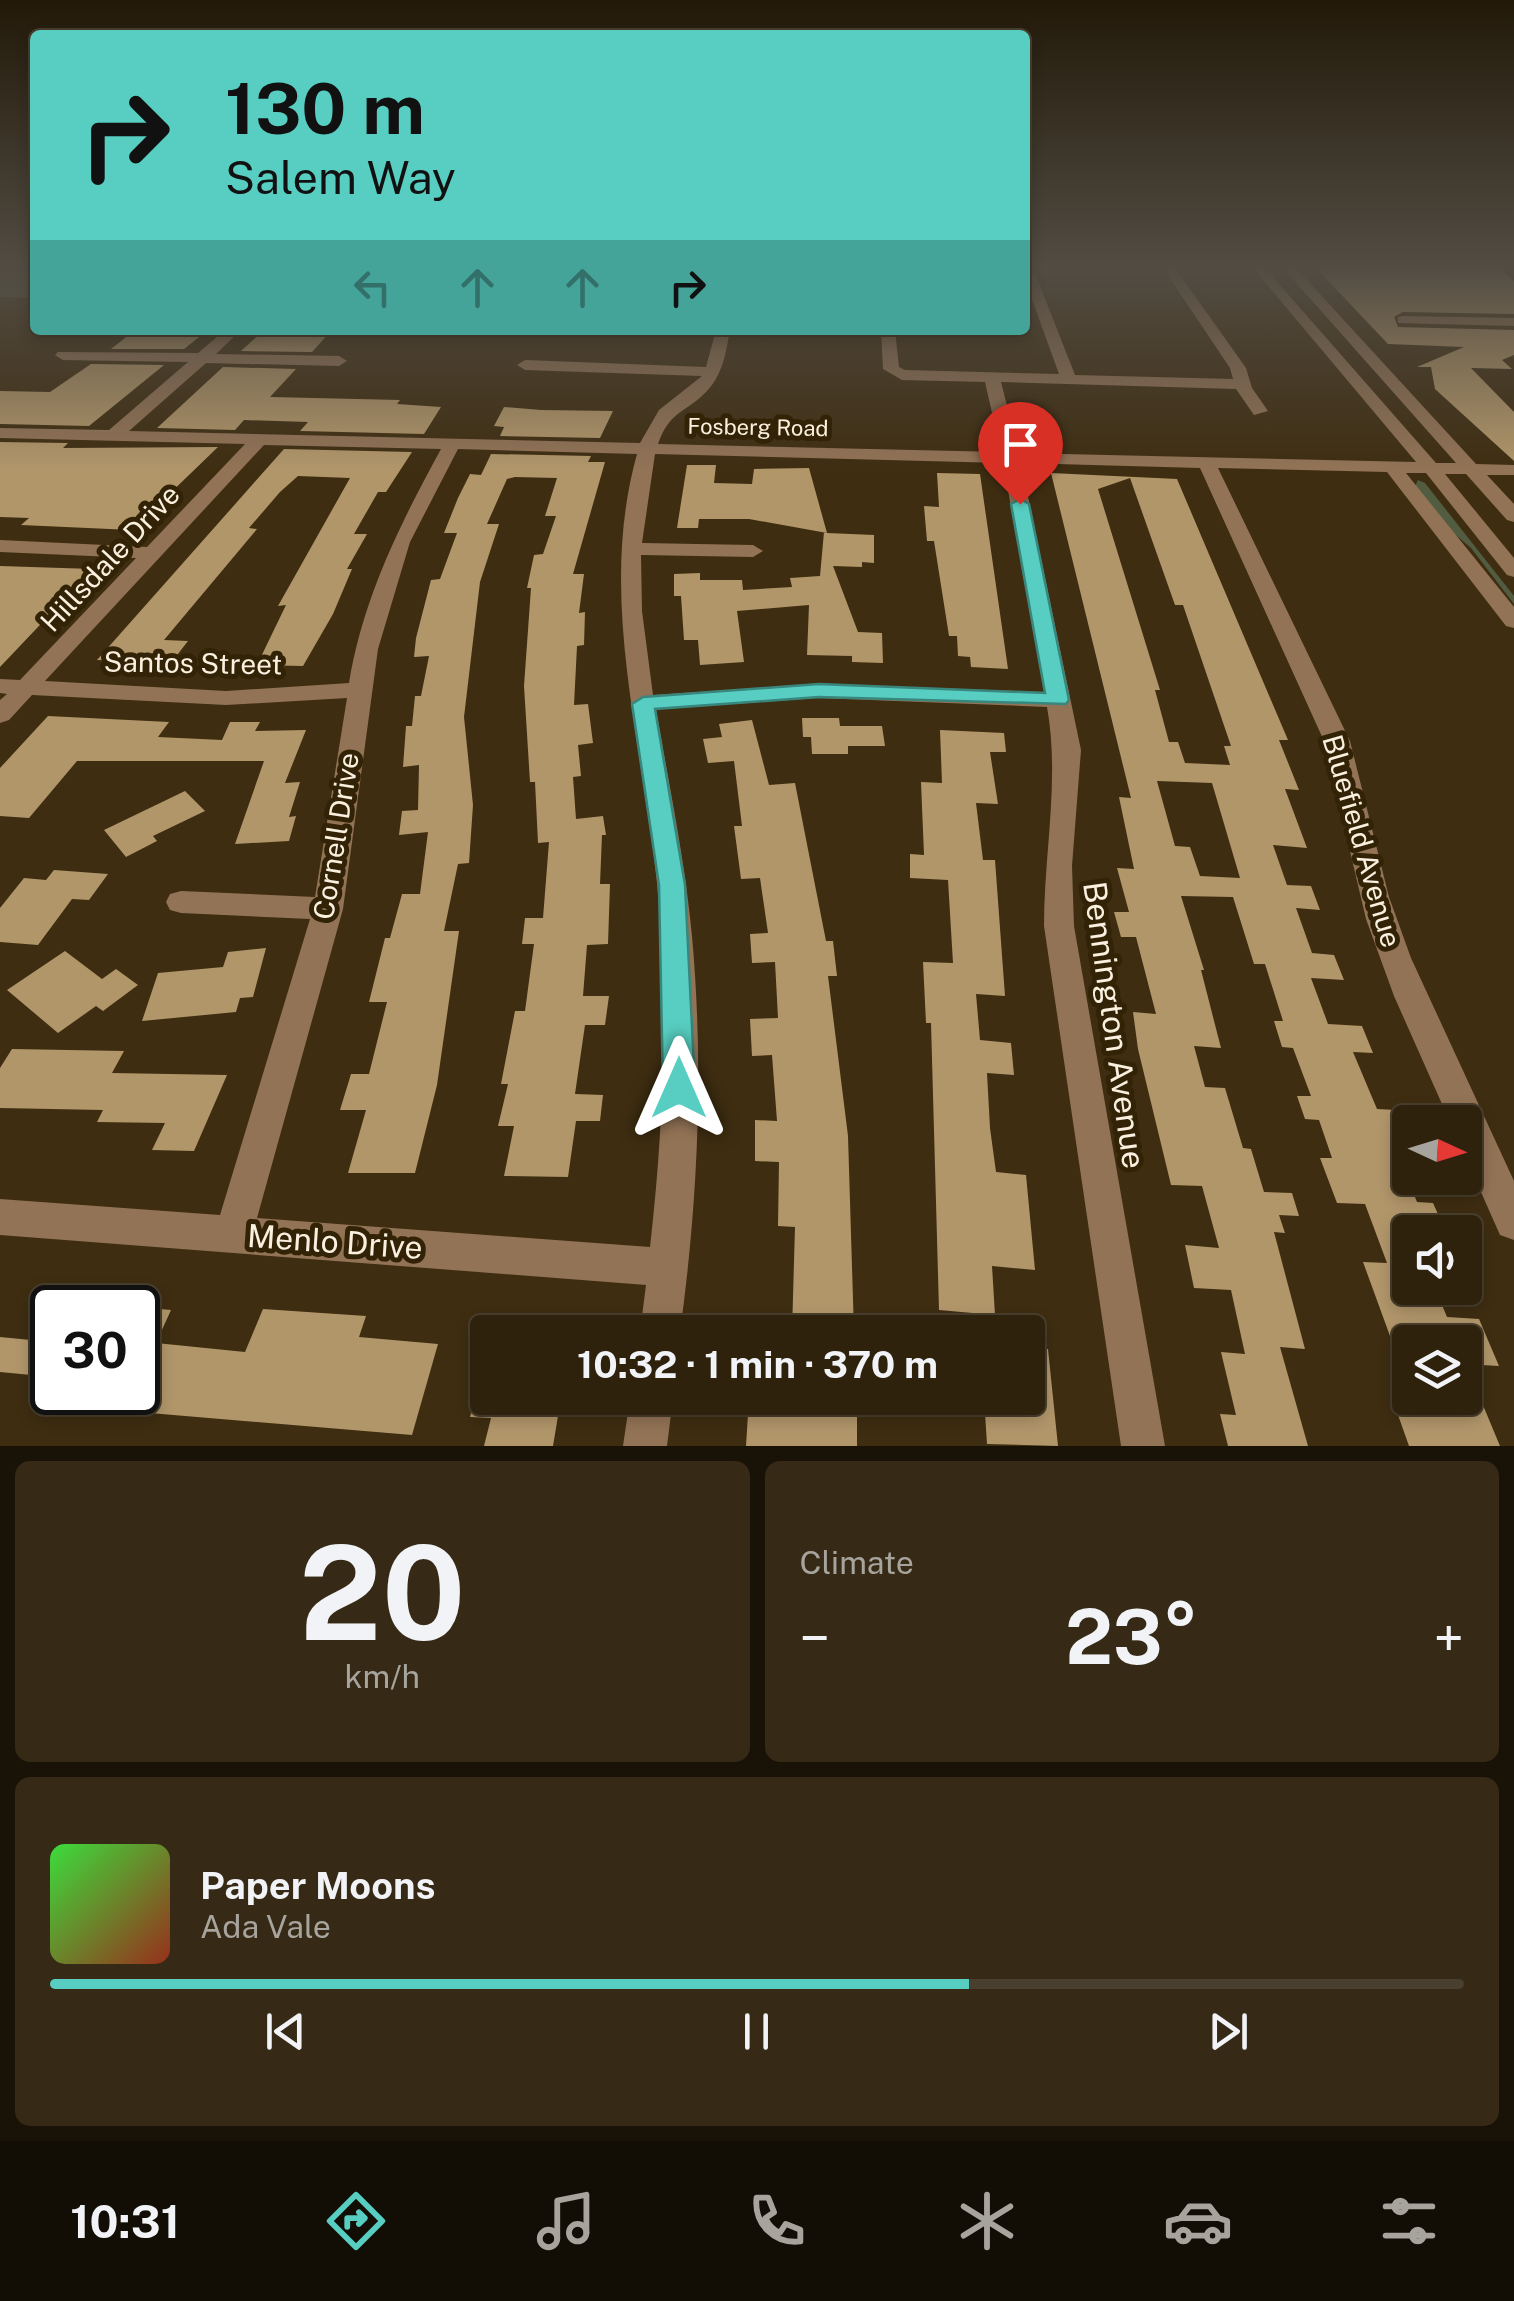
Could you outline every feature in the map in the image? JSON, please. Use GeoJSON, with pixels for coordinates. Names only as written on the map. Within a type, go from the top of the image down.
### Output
{"type":"FeatureCollection","features":[{"type":"Feature","properties":{"kind":"street"},"geometry":{"type":"LineString","coordinates":[[113,436],[228,335]]}},
{"type":"Feature","properties":{"kind":"street"},"geometry":{"type":"LineString","coordinates":[[662,1315],[679,1137],[678,992],[672,885],[632,625],[631,548],[636,498],[663,416],[699,391],[712,372],[722,335]]}},
{"type":"Feature","properties":{"kind":"street"},"geometry":{"type":"LineString","coordinates":[[888,335],[890,369],[896,374],[1243,384]]}},
{"type":"Feature","properties":{"kind":"street"},"geometry":{"type":"LineString","coordinates":[[1053,335],[1069,380]]}},
{"type":"Feature","properties":{"kind":"street"},"geometry":{"type":"LineString","coordinates":[[1216,335],[1260,410]]}},
{"type":"Feature","properties":{"kind":"street"},"geometry":{"type":"LineString","coordinates":[[1316,335],[1514,571]]}},
{"type":"Feature","properties":{"kind":"street"},"geometry":{"type":"LineString","coordinates":[[1350,335],[1514,516]]}},
{"type":"Feature","properties":{"kind":"street"},"geometry":{"type":"LineString","coordinates":[[63,354],[340,362]]}},
{"type":"Feature","properties":{"kind":"street"},"geometry":{"type":"LineString","coordinates":[[525,366],[712,372]]}},
{"type":"Feature","properties":{"kind":"street","name":"Bennington Avenue"},"geometry":{"type":"LineString","coordinates":[[992,378],[1011,456],[1068,750],[1058,866],[1059,926],[1143,1446]]}},
{"type":"Feature","properties":{"kind":"street","name":"Fosberg Road"},"geometry":{"type":"LineString","coordinates":[[0,433],[1514,470]]}},
{"type":"Feature","properties":{"kind":"street","name":"Hillsdale Drive"},"geometry":{"type":"LineString","coordinates":[[0,715],[260,440]]}},
{"type":"Feature","properties":{"kind":"street","name":"Cornell Drive"},"geometry":{"type":"LineString","coordinates":[[230,1234],[244,1202],[328,909],[358,690],[374,623],[400,542],[452,444]]}},
{"type":"Feature","properties":{"kind":"street","name":"Bluefield Avenue"},"geometry":{"type":"LineString","coordinates":[[1206,462],[1337,741],[1351,784],[1370,884],[1389,942],[1514,1222]]}},
{"type":"Feature","properties":{"kind":"street"},"geometry":{"type":"LineString","coordinates":[[1391,466],[1514,621]]}},
{"type":"Feature","properties":{"kind":"street"},"geometry":{"type":"LineString","coordinates":[[0,546],[152,553]]}},
{"type":"Feature","properties":{"kind":"street"},"geometry":{"type":"LineString","coordinates":[[631,548],[754,551]]}},
{"type":"Feature","properties":{"kind":"street","name":"Santos Street"},"geometry":{"type":"LineString","coordinates":[[0,686],[226,698],[358,690]]}},
{"type":"Feature","properties":{"kind":"street"},"geometry":{"type":"LineString","coordinates":[[643,704],[819,690],[1058,700]]}},
{"type":"Feature","properties":{"kind":"street"},"geometry":{"type":"LineString","coordinates":[[181,902],[328,909]]}},
{"type":"Feature","properties":{"kind":"street","name":"Menlo Drive"},"geometry":{"type":"LineString","coordinates":[[0,1217],[669,1268]]}},
{"type":"Feature","properties":{"kind":"street"},"geometry":{"type":"LineString","coordinates":[[645,1446],[650,1415]]}},
{"type":"Feature","properties":{"kind":"green space"},"geometry":{"type":"Polygon","coordinates":[[[1418,480],[1425,483],[1514,596],[1514,604],[1471,548],[1437,519],[1415,486],[1418,480]]]}},
{"type":"Feature","properties":{"kind":"building"},"geometry":{"type":"Polygon","coordinates":[[[128,335],[201,335],[184,349],[111,349],[128,335]]]}},
{"type":"Feature","properties":{"kind":"building"},"geometry":{"type":"Polygon","coordinates":[[[258,335],[327,335],[312,352],[241,351],[258,335]]]}},
{"type":"Feature","properties":{"kind":"building"},"geometry":{"type":"Polygon","coordinates":[[[1380,335],[1514,335],[1514,355],[1502,360],[1512,369],[1471,368],[1514,412],[1514,461],[1435,389],[1431,367],[1417,367],[1464,347],[1388,344],[1380,335]]]}},
{"type":"Feature","properties":{"kind":"building"},"geometry":{"type":"Polygon","coordinates":[[[91,364],[164,365],[89,426],[0,424],[0,391],[50,392],[91,364]]]}},
{"type":"Feature","properties":{"kind":"building"},"geometry":{"type":"Polygon","coordinates":[[[223,367],[296,369],[270,397],[400,400],[397,404],[441,407],[424,434],[300,431],[308,422],[244,420],[235,430],[157,428],[223,367]]]}},
{"type":"Feature","properties":{"kind":"building"},"geometry":{"type":"Polygon","coordinates":[[[504,407],[613,411],[600,438],[500,436],[504,427],[494,426],[504,407]]]}},
{"type":"Feature","properties":{"kind":"building"},"geometry":{"type":"Polygon","coordinates":[[[0,442],[68,443],[63,448],[218,447],[132,530],[21,525],[29,518],[0,517],[0,442]]]}},
{"type":"Feature","properties":{"kind":"building"},"geometry":{"type":"Polygon","coordinates":[[[284,449],[412,452],[386,492],[378,492],[354,534],[367,534],[347,569],[352,569],[333,614],[303,666],[257,665],[286,605],[278,606],[350,478],[298,476],[280,492],[249,528],[257,529],[164,640],[188,641],[171,663],[97,660],[284,449]]]}},
{"type":"Feature","properties":{"kind":"building"},"geometry":{"type":"Polygon","coordinates":[[[491,454],[591,456],[588,462],[605,462],[573,574],[584,574],[579,613],[585,612],[584,645],[577,646],[574,705],[588,704],[593,743],[578,745],[581,776],[573,777],[576,819],[603,816],[606,835],[602,835],[600,884],[610,884],[608,944],[587,945],[583,996],[609,996],[605,1025],[585,1025],[575,1094],[603,1095],[600,1121],[576,1121],[568,1177],[504,1176],[514,1126],[498,1126],[508,1084],[501,1084],[515,1011],[525,1011],[534,944],[522,944],[525,918],[543,918],[549,842],[538,843],[535,782],[530,782],[524,686],[531,588],[527,588],[534,555],[543,554],[556,516],[545,516],[557,478],[515,477],[507,479],[487,524],[499,524],[480,582],[464,717],[473,805],[469,863],[458,864],[444,931],[459,931],[437,1085],[415,1173],[348,1173],[366,1110],[340,1110],[351,1074],[369,1074],[387,1002],[369,1002],[385,938],[390,938],[402,894],[420,894],[428,832],[399,835],[402,811],[418,810],[419,765],[403,767],[406,726],[412,726],[415,696],[421,696],[429,656],[414,657],[416,638],[431,580],[440,579],[457,533],[444,533],[458,498],[470,474],[481,475],[491,454]]]}},
{"type":"Feature","properties":{"kind":"building"},"geometry":{"type":"Polygon","coordinates":[[[687,465],[716,465],[714,483],[752,484],[754,469],[809,468],[827,533],[874,535],[874,563],[862,562],[862,567],[833,566],[858,632],[882,633],[883,663],[852,662],[852,656],[807,655],[809,605],[737,611],[744,662],[700,665],[698,640],[684,640],[681,596],[674,596],[674,574],[700,573],[700,580],[742,580],[743,590],[792,587],[790,578],[820,576],[824,532],[749,519],[699,519],[698,528],[677,528],[687,465]]]}},
{"type":"Feature","properties":{"kind":"building"},"geometry":{"type":"Polygon","coordinates":[[[937,473],[980,474],[1008,669],[971,667],[970,657],[958,656],[957,636],[949,636],[934,541],[927,541],[924,506],[939,507],[937,473]]]}},
{"type":"Feature","properties":{"kind":"building"},"geometry":{"type":"Polygon","coordinates":[[[1051,473],[1177,479],[1288,740],[1279,740],[1299,790],[1285,789],[1307,848],[1273,845],[1287,885],[1311,886],[1320,910],[1296,908],[1312,953],[1334,955],[1344,980],[1311,978],[1328,1024],[1362,1026],[1373,1053],[1353,1052],[1377,1109],[1392,1110],[1392,1195],[1414,1195],[1417,1202],[1433,1203],[1438,1215],[1392,1215],[1392,1305],[1442,1305],[1447,1317],[1479,1319],[1482,1325],[1392,1325],[1390,1336],[1363,1262],[1387,1263],[1365,1204],[1337,1203],[1320,1158],[1332,1158],[1319,1120],[1305,1119],[1297,1096],[1311,1096],[1293,1048],[1282,1047],[1274,1021],[1283,1021],[1265,964],[1254,964],[1233,897],[1181,896],[1204,970],[1221,1048],[1194,1046],[1205,1087],[1225,1088],[1243,1148],[1251,1149],[1264,1192],[1292,1193],[1299,1216],[1279,1215],[1285,1233],[1274,1232],[1305,1349],[1280,1347],[1308,1446],[1228,1446],[1220,1414],[1236,1415],[1221,1352],[1245,1354],[1231,1290],[1194,1288],[1185,1245],[1219,1248],[1202,1186],[1171,1185],[1138,1049],[1133,1012],[1156,1014],[1136,937],[1121,937],[1114,912],[1129,912],[1117,868],[1134,869],[1119,797],[1131,798],[1051,473]],[[1130,478],[1098,489],[1160,690],[1155,690],[1169,742],[1178,742],[1185,763],[1230,765],[1224,746],[1231,746],[1183,605],[1175,605],[1130,478]],[[1157,781],[1175,846],[1190,847],[1200,876],[1240,878],[1212,783],[1157,781]]]}},
{"type":"Feature","properties":{"kind":"building"},"geometry":{"type":"Polygon","coordinates":[[[0,566],[93,569],[0,667],[0,566]]]}},
{"type":"Feature","properties":{"kind":"building"},"geometry":{"type":"Polygon","coordinates":[[[48,716],[169,722],[158,737],[222,740],[230,722],[260,722],[255,731],[306,730],[285,783],[300,782],[289,817],[296,816],[289,841],[235,844],[264,761],[77,761],[29,818],[0,816],[0,768],[48,716]]]}},
{"type":"Feature","properties":{"kind":"building"},"geometry":{"type":"Polygon","coordinates":[[[802,718],[839,718],[840,726],[882,726],[885,746],[848,746],[848,754],[812,754],[811,737],[803,737],[802,718]]]}},
{"type":"Feature","properties":{"kind":"building"},"geometry":{"type":"Polygon","coordinates":[[[752,720],[769,785],[795,783],[826,941],[833,941],[837,976],[828,976],[848,1136],[853,1315],[792,1315],[795,1227],[778,1226],[779,1162],[755,1161],[755,1120],[777,1121],[772,1055],[752,1056],[750,1019],[778,1018],[775,962],[752,963],[750,934],[768,933],[760,878],[741,879],[734,826],[742,826],[734,761],[708,763],[703,739],[722,737],[719,724],[752,720]]]}},
{"type":"Feature","properties":{"kind":"building"},"geometry":{"type":"Polygon","coordinates":[[[940,730],[1004,733],[1006,752],[990,752],[998,804],[976,803],[983,860],[995,860],[1005,996],[976,994],[980,1040],[1011,1043],[1014,1075],[987,1073],[990,1128],[996,1172],[1026,1175],[1035,1270],[992,1266],[995,1315],[939,1310],[931,1023],[926,1023],[923,962],[953,963],[948,880],[910,878],[910,854],[924,855],[921,782],[942,783],[940,730]]]}},
{"type":"Feature","properties":{"kind":"building"},"geometry":{"type":"Polygon","coordinates":[[[185,791],[205,811],[153,836],[157,841],[126,857],[104,830],[185,791]]]}},
{"type":"Feature","properties":{"kind":"building"},"geometry":{"type":"Polygon","coordinates":[[[54,870],[108,874],[89,900],[72,899],[38,945],[0,942],[0,908],[24,878],[46,880],[54,870]]]}},
{"type":"Feature","properties":{"kind":"building"},"geometry":{"type":"Polygon","coordinates":[[[266,948],[253,997],[240,998],[236,1012],[142,1021],[158,973],[223,967],[228,952],[266,948]]]}},
{"type":"Feature","properties":{"kind":"building"},"geometry":{"type":"Polygon","coordinates":[[[65,951],[102,979],[116,969],[138,985],[103,1011],[96,1006],[58,1033],[7,990],[65,951]]]}},
{"type":"Feature","properties":{"kind":"building"},"geometry":{"type":"Polygon","coordinates":[[[12,1049],[124,1051],[112,1073],[227,1075],[194,1151],[152,1150],[165,1123],[97,1122],[103,1110],[0,1108],[0,1068],[12,1049]]]}},
{"type":"Feature","properties":{"kind":"building"},"geometry":{"type":"Polygon","coordinates":[[[160,1309],[171,1310],[160,1334],[160,1309]]]}},
{"type":"Feature","properties":{"kind":"building"},"geometry":{"type":"Polygon","coordinates":[[[263,1309],[366,1316],[359,1337],[438,1344],[412,1435],[160,1414],[160,1343],[245,1352],[263,1309]]]}},
{"type":"Feature","properties":{"kind":"building"},"geometry":{"type":"Polygon","coordinates":[[[1482,1326],[1499,1366],[1482,1365],[1482,1326]]]}},
{"type":"Feature","properties":{"kind":"building"},"geometry":{"type":"Polygon","coordinates":[[[0,1337],[30,1340],[30,1375],[0,1372],[0,1337]]]}},
{"type":"Feature","properties":{"kind":"building"},"geometry":{"type":"Polygon","coordinates":[[[1045,1349],[1048,1349],[1058,1446],[987,1444],[985,1415],[1045,1415],[1045,1349]]]}},
{"type":"Feature","properties":{"kind":"building"},"geometry":{"type":"Polygon","coordinates":[[[1482,1403],[1500,1446],[1409,1446],[1398,1415],[1482,1415],[1482,1403]]]}},
{"type":"Feature","properties":{"kind":"building"},"geometry":{"type":"Polygon","coordinates":[[[558,1415],[553,1446],[484,1446],[491,1418],[470,1417],[558,1415]]]}},
{"type":"Feature","properties":{"kind":"building"},"geometry":{"type":"Polygon","coordinates":[[[748,1415],[857,1417],[857,1446],[746,1446],[748,1415]]]}},
{"type":"Feature","properties":{"kind":"route"},"geometry":{"type":"LineString","coordinates":[[679,1088],[672,885],[643,704],[819,690],[1058,700],[1020,504]]}}]}
